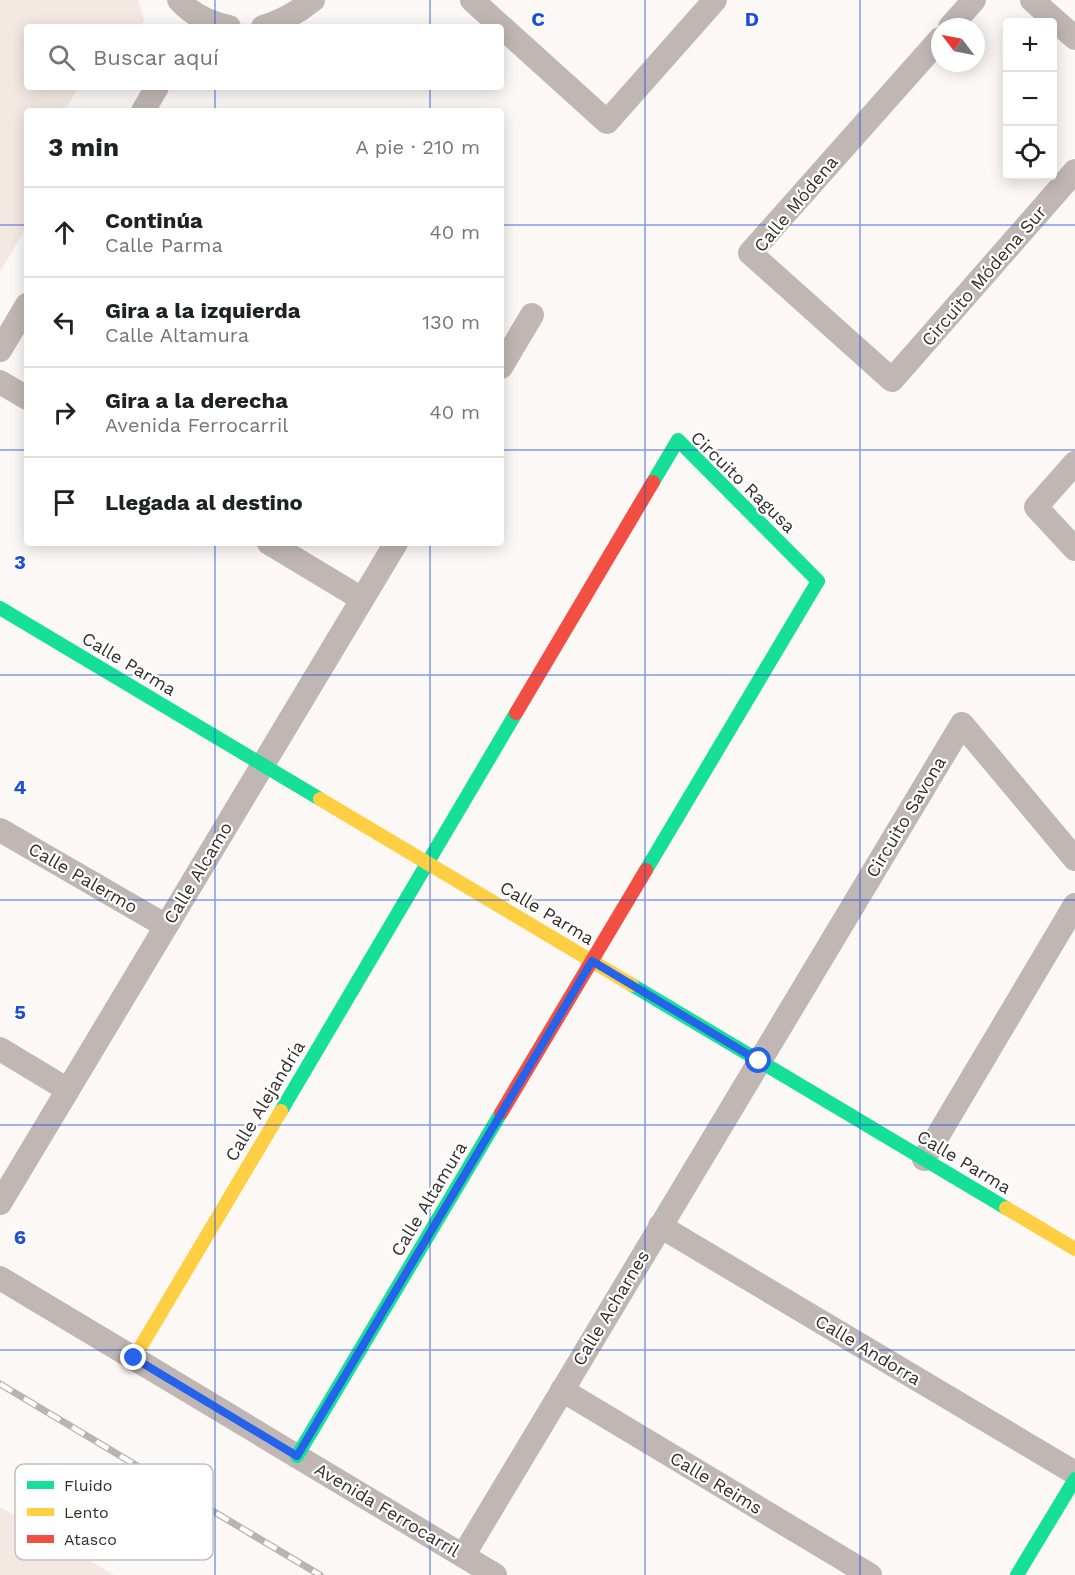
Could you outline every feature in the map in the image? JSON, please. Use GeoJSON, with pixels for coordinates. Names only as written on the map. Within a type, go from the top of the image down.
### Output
{"type":"FeatureCollection","features":[{"type":"Feature","properties":{"kind":"street"},"geometry":{"type":"LineString","coordinates":[[179,0],[196,22]]}},
{"type":"Feature","properties":{"kind":"street"},"geometry":{"type":"LineString","coordinates":[[273,24],[298,13],[313,0]]}},
{"type":"Feature","properties":{"kind":"street"},"geometry":{"type":"LineString","coordinates":[[472,0],[499,24]]}},
{"type":"Feature","properties":{"kind":"street"},"geometry":{"type":"LineString","coordinates":[[504,29],[607,122],[715,0]]}},
{"type":"Feature","properties":{"kind":"street"},"geometry":{"type":"LineString","coordinates":[[958,18],[974,0]]}},
{"type":"Feature","properties":{"kind":"street"},"geometry":{"type":"LineString","coordinates":[[1032,0],[1075,38]]}},
{"type":"Feature","properties":{"kind":"street","name":"Calle Módena"},"geometry":{"type":"LineString","coordinates":[[892,380],[750,253],[931,49]]}},
{"type":"Feature","properties":{"kind":"street"},"geometry":{"type":"LineString","coordinates":[[145,108],[155,90]]}},
{"type":"Feature","properties":{"kind":"street","name":"Circuito Módena Sur"},"geometry":{"type":"LineString","coordinates":[[892,380],[1075,171]]}},
{"type":"Feature","properties":{"kind":"street"},"geometry":{"type":"LineString","coordinates":[[0,350],[24,309]]}},
{"type":"Feature","properties":{"kind":"street"},"geometry":{"type":"LineString","coordinates":[[504,362],[532,315]]}},
{"type":"Feature","properties":{"kind":"street"},"geometry":{"type":"LineString","coordinates":[[0,382],[24,396]]}},
{"type":"Feature","properties":{"kind":"street","name":"Circuito Ragusa"},"geometry":{"type":"LineString","coordinates":[[427,863],[678,440],[818,581],[592,961]]}},
{"type":"Feature","properties":{"kind":"street"},"geometry":{"type":"LineString","coordinates":[[1075,463],[1036,507],[1075,549]]}},
{"type":"Feature","properties":{"kind":"street"},"geometry":{"type":"LineString","coordinates":[[274,546],[362,599]]}},
{"type":"Feature","properties":{"kind":"street","name":"Calle Alcamo"},"geometry":{"type":"LineString","coordinates":[[0,1203],[394,546]]}},
{"type":"Feature","properties":{"kind":"street","name":"Calle Parma"},"geometry":{"type":"LineString","coordinates":[[0,608],[1075,1249]]}},
{"type":"Feature","properties":{"kind":"street","name":"Circuito Savona"},"geometry":{"type":"LineString","coordinates":[[759,1061],[962,724],[1075,859]]}},
{"type":"Feature","properties":{"kind":"street","name":"Calle Palermo"},"geometry":{"type":"LineString","coordinates":[[0,830],[166,926]]}},
{"type":"Feature","properties":{"kind":"street","name":"Calle Alejandría"},"geometry":{"type":"LineString","coordinates":[[134,1358],[427,863]]}},
{"type":"Feature","properties":{"kind":"street"},"geometry":{"type":"LineString","coordinates":[[924,1159],[1075,905]]}},
{"type":"Feature","properties":{"kind":"street","name":"Calle Altamura"},"geometry":{"type":"LineString","coordinates":[[297,1456],[592,961]]}},
{"type":"Feature","properties":{"kind":"street"},"geometry":{"type":"LineString","coordinates":[[0,1049],[68,1090]]}},
{"type":"Feature","properties":{"kind":"street","name":"Calle Acharnes"},"geometry":{"type":"LineString","coordinates":[[463,1556],[759,1061]]}},
{"type":"Feature","properties":{"kind":"street","name":"Calle Andorra"},"geometry":{"type":"LineString","coordinates":[[660,1226],[1075,1473]]}},
{"type":"Feature","properties":{"kind":"street","name":"Avenida Ferrocarril"},"geometry":{"type":"LineString","coordinates":[[0,1278],[495,1575]]}},
{"type":"Feature","properties":{"kind":"street","name":"Calle Reims"},"geometry":{"type":"LineString","coordinates":[[562,1390],[870,1575]]}},
{"type":"Feature","properties":{"kind":"street"},"geometry":{"type":"LineString","coordinates":[[1017,1575],[1075,1479]]}},
{"type":"Feature","properties":{"kind":"shaded area"},"geometry":{"type":"Polygon","coordinates":[[[0,0],[138,0],[144,19],[142,24],[24,24],[24,90],[77,90],[66,108],[24,108],[24,231],[0,272],[0,0]]]}},
{"type":"Feature","properties":{"kind":"shaded area"},"geometry":{"type":"Polygon","coordinates":[[[0,1507],[15,1516],[15,1560],[89,1560],[114,1575],[0,1575],[0,1507]]]}},
{"type":"Feature","properties":{"kind":"railway"},"geometry":{"type":"LineString","coordinates":[[0,1384],[134,1464]]}},
{"type":"Feature","properties":{"kind":"railway"},"geometry":{"type":"LineString","coordinates":[[213,1511],[320,1575]]}},
{"type":"Feature","properties":{"kind":"traffic: fast"},"geometry":{"type":"LineString","coordinates":[[646,870],[818,581],[678,440],[653,482]]}},
{"type":"Feature","properties":{"kind":"traffic: fast"},"geometry":{"type":"LineString","coordinates":[[0,608],[320,799]]}},
{"type":"Feature","properties":{"kind":"traffic: fast"},"geometry":{"type":"LineString","coordinates":[[281,1111],[516,713]]}},
{"type":"Feature","properties":{"kind":"traffic: fast"},"geometry":{"type":"LineString","coordinates":[[632,985],[1006,1208]]}},
{"type":"Feature","properties":{"kind":"traffic: fast"},"geometry":{"type":"LineString","coordinates":[[297,1456],[501,1113]]}},
{"type":"Feature","properties":{"kind":"traffic: fast"},"geometry":{"type":"LineString","coordinates":[[1017,1575],[1075,1479]]}},
{"type":"Feature","properties":{"kind":"traffic: slow"},"geometry":{"type":"LineString","coordinates":[[320,799],[632,985]]}},
{"type":"Feature","properties":{"kind":"traffic: slow"},"geometry":{"type":"LineString","coordinates":[[134,1358],[281,1111]]}},
{"type":"Feature","properties":{"kind":"traffic: slow"},"geometry":{"type":"LineString","coordinates":[[1006,1208],[1075,1249]]}},
{"type":"Feature","properties":{"kind":"traffic: jam"},"geometry":{"type":"LineString","coordinates":[[516,713],[653,482]]}},
{"type":"Feature","properties":{"kind":"traffic: jam"},"geometry":{"type":"LineString","coordinates":[[501,1113],[646,870]]}},
{"type":"Feature","properties":{"kind":"route"},"geometry":{"type":"LineString","coordinates":[[134,1358],[297,1456],[592,961],[759,1061]]}}]}
